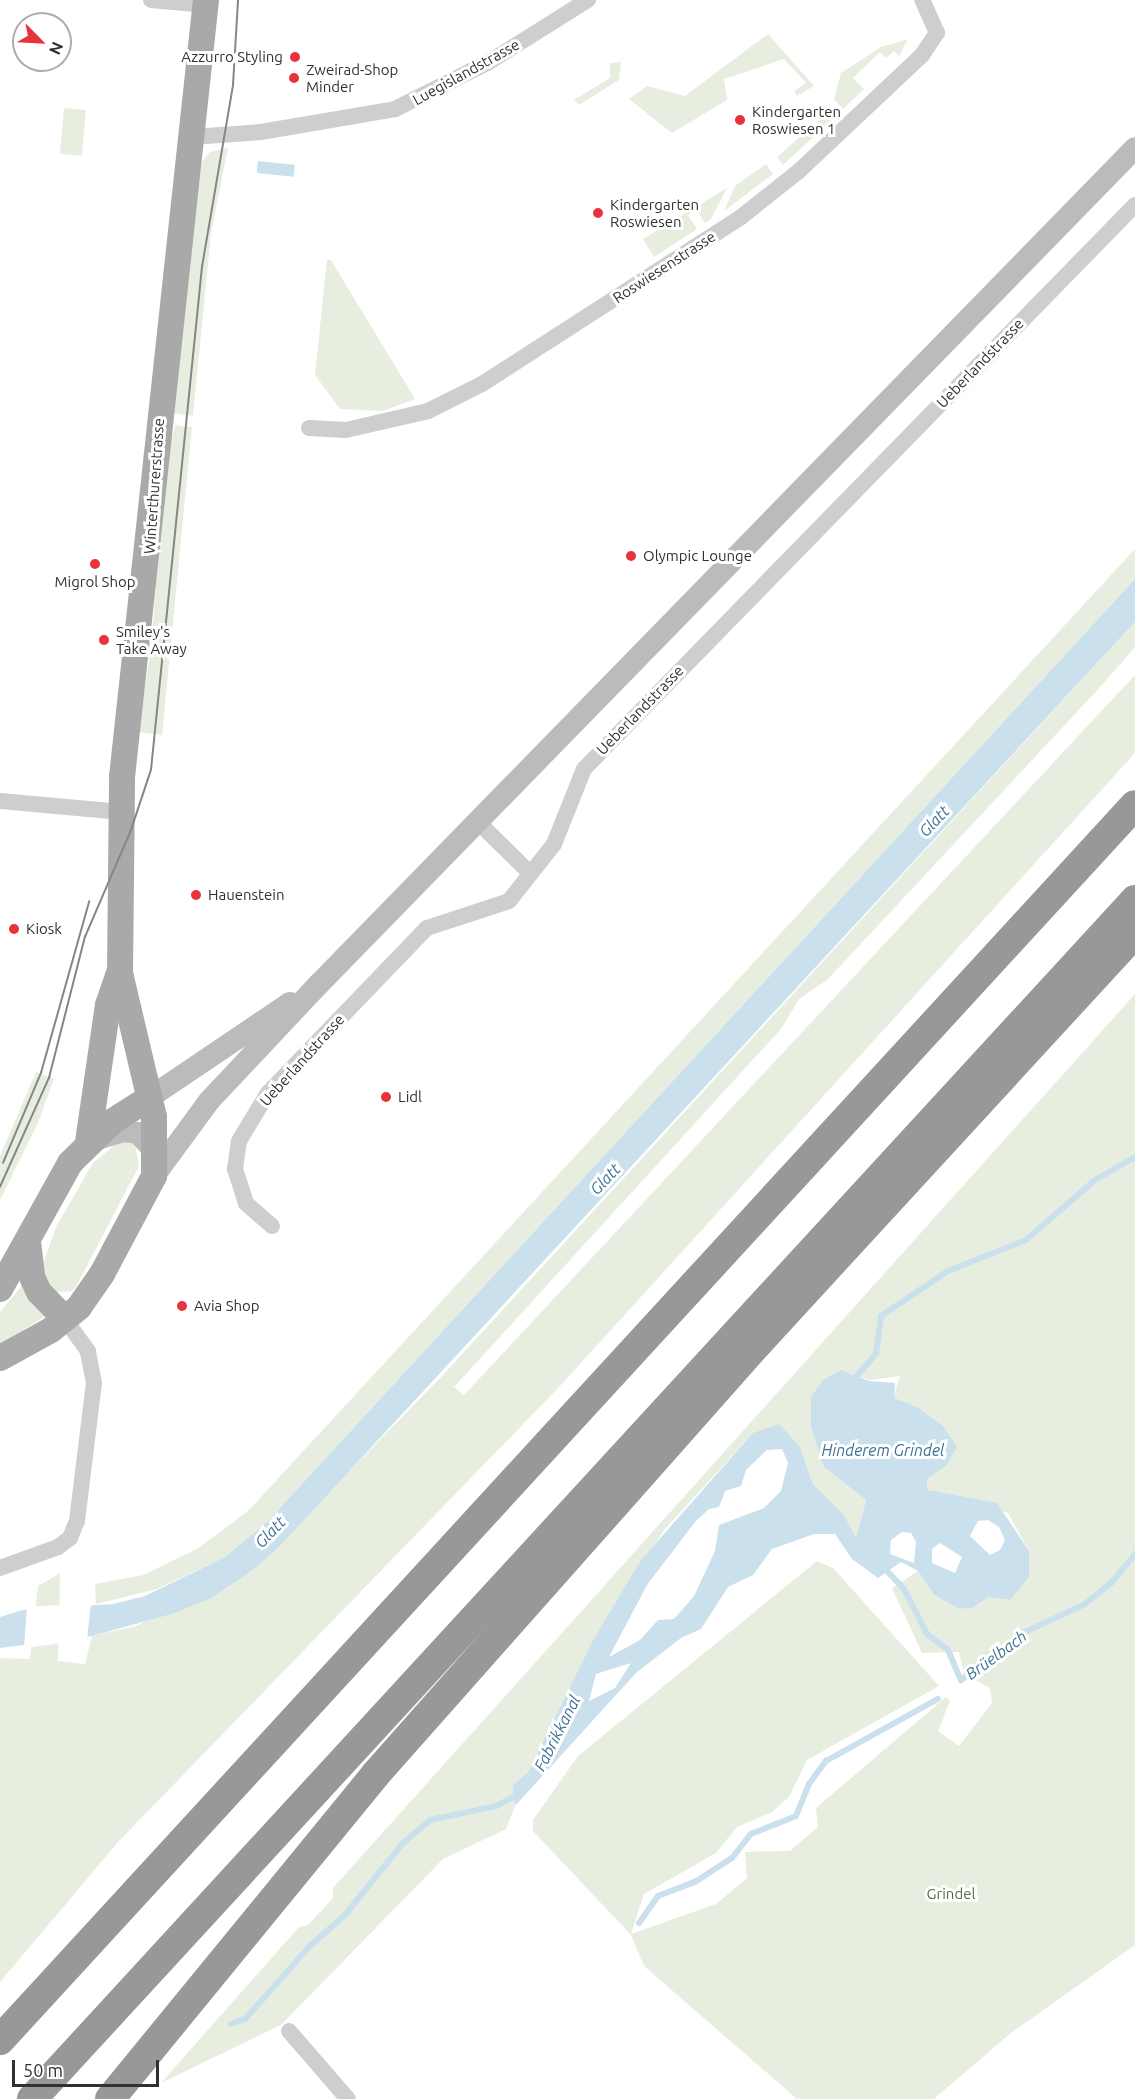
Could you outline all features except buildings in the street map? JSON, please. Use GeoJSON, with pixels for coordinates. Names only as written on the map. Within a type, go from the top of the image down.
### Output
{"type":"FeatureCollection","features":[{"type":"Feature","properties":{"kind":"highway"},"geometry":{"type":"LineString","coordinates":[[0,2040],[1135,805]]}},
{"type":"Feature","properties":{"kind":"highway"},"geometry":{"type":"LineString","coordinates":[[32,2099],[1135,900]]}},
{"type":"Feature","properties":{"kind":"highway"},"geometry":{"type":"LineString","coordinates":[[110,2099],[375,1775],[750,1352],[1135,933]]}},
{"type":"Feature","properties":{"kind":"main road","name":"Winterthurerstrasse"},"geometry":{"type":"LineString","coordinates":[[149,1098],[120,972],[122,812],[158,423],[206,3]]}},
{"type":"Feature","properties":{"kind":"main road"},"geometry":{"type":"LineString","coordinates":[[0,1358],[65,1319],[102,1275],[154,1164],[209,1101],[477,821],[1135,148]]}},
{"type":"Feature","properties":{"kind":"main road","name":"Winterthurerstrasse"},"geometry":{"type":"LineString","coordinates":[[88,1142],[108,1005],[120,972]]}},
{"type":"Feature","properties":{"kind":"main road"},"geometry":{"type":"LineString","coordinates":[[0,1289],[28,1242],[57,1185],[88,1142],[149,1098],[319,984]]}},
{"type":"Feature","properties":{"kind":"main road"},"geometry":{"type":"LineString","coordinates":[[149,1098],[154,1164]]}},
{"type":"Feature","properties":{"kind":"main road"},"geometry":{"type":"LineString","coordinates":[[88,1142],[124,1131],[138,1133],[154,1164]]}},
{"type":"Feature","properties":{"kind":"main road"},"geometry":{"type":"LineString","coordinates":[[28,1242],[39,1292],[65,1319]]}},
{"type":"Feature","properties":{"kind":"street"},"geometry":{"type":"LineString","coordinates":[[151,0],[206,3]]}},
{"type":"Feature","properties":{"kind":"street","name":"Luegislandstrasse"},"geometry":{"type":"LineString","coordinates":[[192,137],[304,126],[395,109],[489,62],[588,0]]}},
{"type":"Feature","properties":{"kind":"street","name":"Roswiesenstrasse"},"geometry":{"type":"LineString","coordinates":[[309,428],[346,430],[428,411],[482,384],[741,217],[799,171],[922,55],[937,33],[922,0]]}},
{"type":"Feature","properties":{"kind":"street","name":"Ueberlandstrasse"},"geometry":{"type":"LineString","coordinates":[[272,1226],[246,1203],[235,1169],[239,1141],[268,1093],[427,928],[508,901],[554,844],[584,768],[1135,205]]}},
{"type":"Feature","properties":{"kind":"street"},"geometry":{"type":"LineString","coordinates":[[0,801],[122,812]]}},
{"type":"Feature","properties":{"kind":"street"},"geometry":{"type":"LineString","coordinates":[[477,821],[530,873]]}},
{"type":"Feature","properties":{"kind":"street"},"geometry":{"type":"LineString","coordinates":[[0,1568],[57,1547],[70,1538],[77,1521],[94,1383],[88,1351],[65,1319]]}},
{"type":"Feature","properties":{"kind":"street"},"geometry":{"type":"LineString","coordinates":[[289,2031],[348,2099]]}},
{"type":"Feature","properties":{"kind":"green space"},"geometry":{"type":"Polygon","coordinates":[[[768,34],[814,86],[797,96],[794,91],[806,83],[784,59],[724,79],[727,100],[672,133],[629,99],[647,86],[685,96],[768,34]]]}},
{"type":"Feature","properties":{"kind":"green space"},"geometry":{"type":"Polygon","coordinates":[[[908,39],[899,56],[894,51],[886,58],[880,52],[853,78],[864,89],[843,109],[834,99],[841,73],[881,47],[908,39]]]}},
{"type":"Feature","properties":{"kind":"green space"},"geometry":{"type":"Polygon","coordinates":[[[621,62],[619,80],[579,105],[574,100],[610,78],[610,63],[621,62]]]}},
{"type":"Feature","properties":{"kind":"green space"},"geometry":{"type":"Polygon","coordinates":[[[64,108],[86,110],[82,156],[60,154],[64,108]]]}},
{"type":"Feature","properties":{"kind":"green space"},"geometry":{"type":"Polygon","coordinates":[[[826,114],[831,121],[783,165],[777,157],[826,114]]]}},
{"type":"Feature","properties":{"kind":"green space"},"geometry":{"type":"Polygon","coordinates":[[[228,148],[211,233],[193,416],[171,413],[202,162],[210,152],[228,148]]]}},
{"type":"Feature","properties":{"kind":"green space"},"geometry":{"type":"Polygon","coordinates":[[[766,164],[773,174],[724,211],[735,186],[766,164]]]}},
{"type":"Feature","properties":{"kind":"green space"},"geometry":{"type":"Polygon","coordinates":[[[727,188],[711,219],[705,223],[696,210],[688,215],[697,229],[654,257],[643,239],[727,188]]]}},
{"type":"Feature","properties":{"kind":"green space"},"geometry":{"type":"Polygon","coordinates":[[[327,260],[331,260],[415,399],[383,411],[340,409],[315,375],[327,260]]]}},
{"type":"Feature","properties":{"kind":"green space"},"geometry":{"type":"Polygon","coordinates":[[[175,425],[192,427],[162,735],[138,732],[151,648],[168,435],[173,435],[175,425]]]}},
{"type":"Feature","properties":{"kind":"green space"},"geometry":{"type":"Polygon","coordinates":[[[1135,549],[1135,579],[266,1523],[225,1557],[157,1589],[96,1604],[95,1584],[143,1575],[197,1549],[248,1511],[1135,549]]]}},
{"type":"Feature","properties":{"kind":"green space"},"geometry":{"type":"Polygon","coordinates":[[[1135,622],[1135,647],[1102,685],[828,979],[799,999],[781,1029],[454,1387],[464,1395],[1135,675],[1135,753],[560,1386],[119,1841],[0,1982],[0,1658],[30,1659],[38,1586],[60,1573],[58,1661],[85,1664],[92,1636],[136,1626],[253,1570],[441,1377],[1135,622]]]}},
{"type":"Feature","properties":{"kind":"green space","name":"Grindel"},"geometry":{"type":"Polygon","coordinates":[[[1135,994],[1135,1945],[1011,2033],[934,2099],[797,2099],[644,1966],[631,1935],[533,1831],[533,1820],[578,1756],[817,1561],[833,1568],[939,1686],[807,1760],[789,1797],[772,1812],[737,1827],[716,1853],[644,1894],[631,1934],[716,1904],[747,1878],[745,1852],[790,1851],[818,1827],[816,1808],[946,1697],[950,1701],[938,1731],[959,1746],[992,1703],[990,1688],[964,1674],[959,1652],[922,1653],[892,1588],[918,1571],[934,1595],[959,1609],[973,1608],[988,1597],[1010,1600],[1029,1551],[1008,1513],[928,1490],[927,1479],[946,1466],[927,1414],[893,1398],[900,1376],[870,1380],[841,1371],[824,1467],[866,1500],[856,1539],[844,1515],[813,1484],[800,1447],[753,1433],[664,1530],[592,1642],[528,1772],[512,1786],[515,1806],[506,1829],[443,1859],[281,2025],[161,2083],[299,1927],[308,1925],[333,1898],[333,1888],[1135,994]]]}},
{"type":"Feature","properties":{"kind":"green space"},"geometry":{"type":"Polygon","coordinates":[[[36,1072],[54,1079],[38,1123],[0,1200],[0,1156],[36,1072]]]}},
{"type":"Feature","properties":{"kind":"green space"},"geometry":{"type":"Polygon","coordinates":[[[122,1139],[135,1145],[139,1166],[77,1285],[72,1291],[55,1292],[47,1286],[43,1263],[57,1225],[93,1163],[122,1139]]]}},
{"type":"Feature","properties":{"kind":"green space"},"geometry":{"type":"Polygon","coordinates":[[[24,1283],[44,1317],[0,1344],[0,1312],[24,1283]]]}},
{"type":"Feature","properties":{"kind":"water"},"geometry":{"type":"Polygon","coordinates":[[[258,161],[295,165],[294,177],[257,173],[258,161]]]}},
{"type":"Feature","properties":{"kind":"water","name":"Glatt"},"geometry":{"type":"Polygon","coordinates":[[[1135,579],[1135,622],[279,1547],[253,1570],[211,1598],[175,1613],[92,1636],[0,1648],[0,1617],[22,1610],[113,1604],[145,1596],[225,1557],[266,1523],[1135,579]]]}},
{"type":"Feature","properties":{"kind":"water","name":"Hinderem Grindel"},"geometry":{"type":"Polygon","coordinates":[[[841,1370],[869,1381],[895,1383],[894,1398],[917,1407],[943,1426],[957,1447],[946,1466],[927,1479],[928,1490],[997,1503],[1029,1551],[1029,1577],[1010,1600],[988,1597],[973,1608],[959,1609],[934,1595],[918,1571],[901,1562],[878,1578],[852,1559],[835,1534],[814,1534],[772,1549],[753,1575],[728,1587],[701,1629],[681,1638],[636,1673],[515,1806],[512,1786],[528,1772],[592,1642],[641,1560],[753,1433],[779,1424],[800,1447],[813,1484],[844,1515],[856,1538],[866,1500],[824,1467],[811,1427],[811,1397],[823,1380],[841,1370]],[[782,1449],[767,1450],[746,1470],[741,1486],[725,1491],[719,1507],[709,1509],[695,1522],[647,1585],[609,1657],[640,1640],[658,1620],[674,1619],[694,1596],[715,1551],[719,1525],[764,1508],[781,1491],[788,1463],[782,1449]],[[988,1520],[978,1521],[970,1536],[990,1555],[1000,1550],[1005,1540],[999,1527],[988,1520]],[[902,1532],[891,1540],[890,1554],[914,1563],[916,1542],[911,1533],[902,1532]],[[940,1543],[932,1549],[932,1563],[955,1573],[962,1557],[940,1543]],[[631,1663],[596,1674],[589,1701],[615,1688],[631,1663]]]}},
{"type":"Feature","properties":{"kind":"pier"},"geometry":{"type":"Polygon","coordinates":[[[91,1603],[87,1640],[24,1648],[27,1607],[91,1603]]]}},
{"type":"Feature","properties":{"kind":"waterway"},"geometry":{"type":"LineString","coordinates":[[857,1376],[876,1353],[881,1316],[948,1271],[1026,1240],[1095,1180],[1135,1157]]}},
{"type":"Feature","properties":{"kind":"waterway","name":"Brüelbach"},"geometry":{"type":"LineString","coordinates":[[883,1567],[904,1589],[927,1634],[948,1650],[961,1680],[1025,1632],[1085,1604],[1111,1583],[1135,1554]]}},
{"type":"Feature","properties":{"kind":"waterway"},"geometry":{"type":"LineString","coordinates":[[639,1923],[658,1896],[695,1882],[732,1858],[751,1834],[796,1816],[809,1784],[826,1761],[938,1699]]}},
{"type":"Feature","properties":{"kind":"waterway","name":"Fabrikkanal"},"geometry":{"type":"LineString","coordinates":[[231,2024],[245,2019],[310,1946],[345,1915],[403,1843],[430,1820],[496,1806],[518,1795]]}},
{"type":"Feature","properties":{"kind":"tram line"},"geometry":{"type":"LineString","coordinates":[[0,1187],[49,1078],[85,937],[131,830],[151,770],[202,267],[233,85],[238,0]]}},
{"type":"Feature","properties":{"kind":"tram line"},"geometry":{"type":"LineString","coordinates":[[3,1163],[41,1073],[89,902]]}},
{"type":"Feature","properties":{"kind":"place","name":"Azzurro Styling"},"geometry":{"type":"Point","coordinates":[295,57]}},
{"type":"Feature","properties":{"kind":"place","name":"Zweirad-Shop Minder"},"geometry":{"type":"Point","coordinates":[294,78]}},
{"type":"Feature","properties":{"kind":"place","name":"Kindergarten Roswiesen 1"},"geometry":{"type":"Point","coordinates":[740,120]}},
{"type":"Feature","properties":{"kind":"place","name":"Kindergarten Roswiesen"},"geometry":{"type":"Point","coordinates":[598,213]}},
{"type":"Feature","properties":{"kind":"place","name":"Olympic Lounge"},"geometry":{"type":"Point","coordinates":[631,556]}},
{"type":"Feature","properties":{"kind":"place","name":"Migrol Shop"},"geometry":{"type":"Point","coordinates":[95,564]}},
{"type":"Feature","properties":{"kind":"place","name":"Smiley's Take Away"},"geometry":{"type":"Point","coordinates":[104,640]}},
{"type":"Feature","properties":{"kind":"place","name":"Hauenstein"},"geometry":{"type":"Point","coordinates":[196,895]}},
{"type":"Feature","properties":{"kind":"place","name":"Kiosk"},"geometry":{"type":"Point","coordinates":[14,929]}},
{"type":"Feature","properties":{"kind":"place","name":"Lidl"},"geometry":{"type":"Point","coordinates":[386,1097]}},
{"type":"Feature","properties":{"kind":"place","name":"Avia Shop"},"geometry":{"type":"Point","coordinates":[182,1306]}}]}
